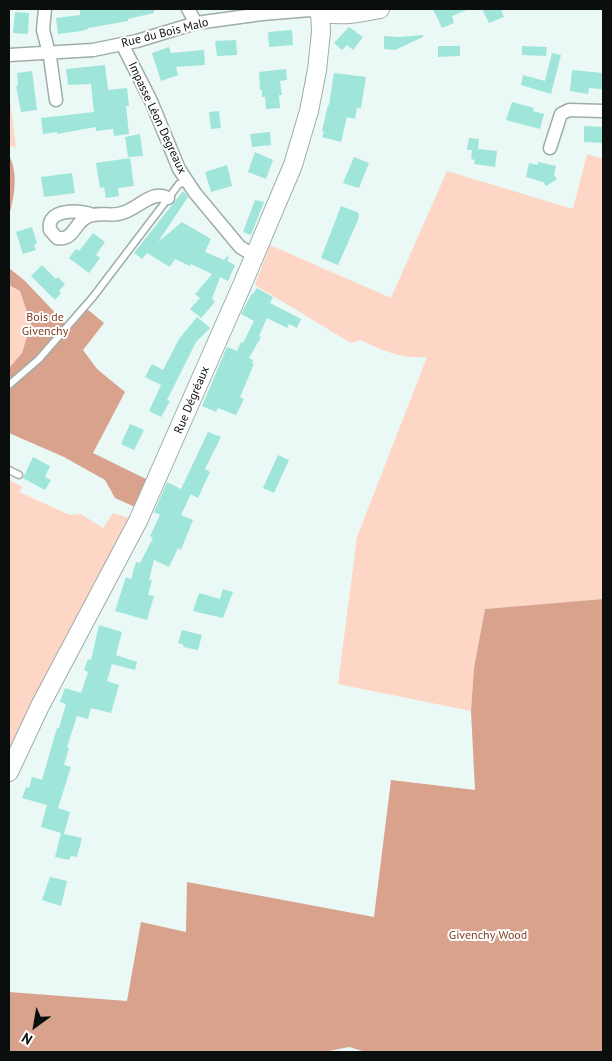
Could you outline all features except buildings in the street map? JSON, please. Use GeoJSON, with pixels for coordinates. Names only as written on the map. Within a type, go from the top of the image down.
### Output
{"type":"FeatureCollection","features":[{"type":"Feature","properties":{"kind":"main road"},"geometry":{"type":"LineString","coordinates":[[320,10],[329,14],[345,15],[380,9]]}},
{"type":"Feature","properties":{"kind":"main road","name":"Rue Dégréaux"},"geometry":{"type":"LineString","coordinates":[[9,772],[40,706],[138,521],[293,165],[306,124],[317,70],[321,32],[320,10]]}},
{"type":"Feature","properties":{"kind":"street"},"geometry":{"type":"LineString","coordinates":[[45,9],[43,30],[49,52],[56,100]]}},
{"type":"Feature","properties":{"kind":"street"},"geometry":{"type":"LineString","coordinates":[[188,9],[196,23]]}},
{"type":"Feature","properties":{"kind":"street","name":"Rue du Bois Malo"},"geometry":{"type":"LineString","coordinates":[[9,55],[93,50],[122,44],[196,23],[262,14],[320,10]]}},
{"type":"Feature","properties":{"kind":"street","name":"Impasse Léon Degreaux"},"geometry":{"type":"LineString","coordinates":[[122,44],[143,84],[175,161],[186,182],[240,247],[255,256]]}},
{"type":"Feature","properties":{"kind":"street"},"geometry":{"type":"LineString","coordinates":[[550,148],[561,114],[569,110],[603,111]]}},
{"type":"Feature","properties":{"kind":"street"},"geometry":{"type":"LineString","coordinates":[[93,214],[121,214],[156,195],[163,195],[168,198]]}},
{"type":"Feature","properties":{"kind":"lane"},"geometry":{"type":"LineString","coordinates":[[9,385],[39,359],[72,322],[178,184],[186,182]]}},
{"type":"Feature","properties":{"kind":"lane"},"geometry":{"type":"LineString","coordinates":[[9,470],[19,475]]}},
{"type":"Feature","properties":{"kind":"shaded area"},"geometry":{"type":"Polygon","coordinates":[[[9,92],[16,147],[9,146],[9,92]]]}},
{"type":"Feature","properties":{"kind":"shaded area"},"geometry":{"type":"Polygon","coordinates":[[[587,154],[603,159],[603,599],[485,609],[474,668],[471,711],[338,684],[357,537],[427,357],[409,357],[385,351],[360,340],[351,343],[255,285],[270,245],[391,298],[447,171],[573,209],[587,154]]]}},
{"type":"Feature","properties":{"kind":"shaded area"},"geometry":{"type":"Polygon","coordinates":[[[9,285],[20,291],[32,324],[22,353],[9,368],[9,285]]]}},
{"type":"Feature","properties":{"kind":"shaded area"},"geometry":{"type":"Polygon","coordinates":[[[9,480],[23,487],[19,492],[70,515],[81,514],[103,528],[113,513],[132,519],[9,753],[9,480]]]}},
{"type":"Feature","properties":{"kind":"green space"},"geometry":{"type":"Polygon","coordinates":[[[9,155],[15,178],[9,217],[9,155]]]}},
{"type":"Feature","properties":{"kind":"green space","name":"Bois de Givenchy"},"geometry":{"type":"Polygon","coordinates":[[[9,268],[24,280],[65,323],[81,304],[104,323],[83,350],[97,369],[125,392],[93,453],[150,481],[137,508],[115,498],[105,480],[64,457],[9,433],[9,368],[22,353],[31,324],[20,291],[9,285],[9,268]]]}},
{"type":"Feature","properties":{"kind":"green space","name":"Givenchy Wood"},"geometry":{"type":"Polygon","coordinates":[[[603,599],[603,1052],[366,1052],[349,1047],[324,1052],[9,1052],[9,992],[127,1001],[141,922],[186,932],[187,882],[374,917],[391,780],[475,790],[471,711],[474,668],[485,609],[603,599]]]}}]}
